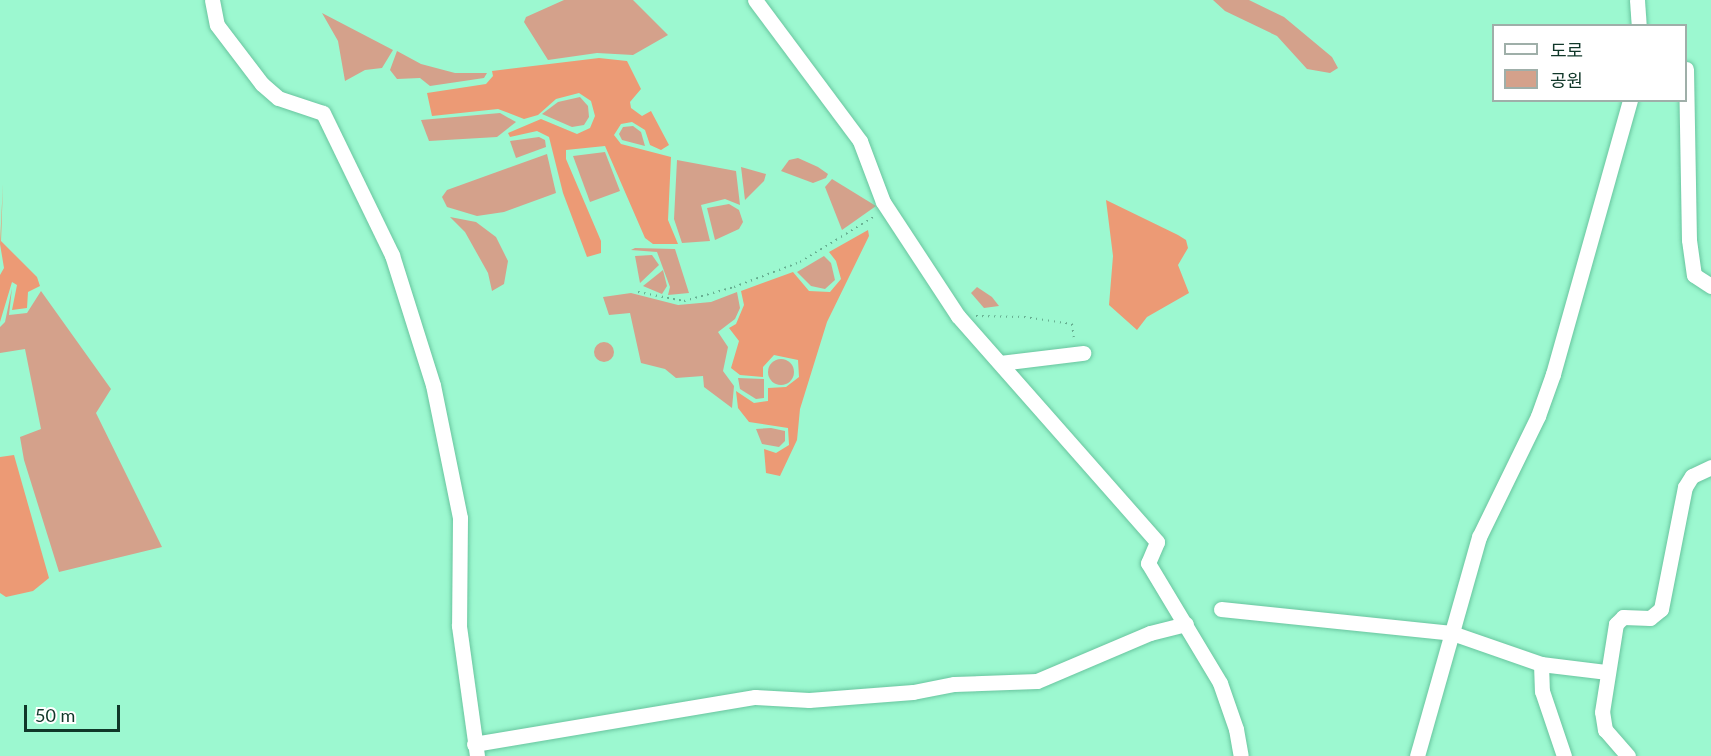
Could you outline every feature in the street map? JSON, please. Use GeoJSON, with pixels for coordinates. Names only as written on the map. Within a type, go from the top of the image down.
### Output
{"type":"FeatureCollection","features":[{"type":"Feature","properties":{"kind":"street"},"geometry":{"type":"LineString","coordinates":[[212,0],[217,25],[262,84],[278,98],[324,112],[392,255],[433,385],[460,518],[459,626],[476,750],[755,697],[809,700],[914,692],[954,684],[1037,681],[1150,633],[1186,624]]}},
{"type":"Feature","properties":{"kind":"street"},"geometry":{"type":"LineString","coordinates":[[756,0],[860,141],[887,208],[958,316],[1157,542],[1148,563],[1220,683],[1236,729],[1240,756]]}},
{"type":"Feature","properties":{"kind":"street"},"geometry":{"type":"LineString","coordinates":[[1637,0],[1643,24]]}},
{"type":"Feature","properties":{"kind":"street"},"geometry":{"type":"LineString","coordinates":[[1417,756],[1479,537],[1538,416],[1553,374],[1629,102]]}},
{"type":"Feature","properties":{"kind":"street"},"geometry":{"type":"LineString","coordinates":[[1687,102],[1689,240],[1694,275],[1711,286]]}},
{"type":"Feature","properties":{"kind":"street"},"geometry":{"type":"LineString","coordinates":[[1000,363],[1080,354]]}},
{"type":"Feature","properties":{"kind":"street"},"geometry":{"type":"LineString","coordinates":[[1628,756],[1605,730],[1602,712],[1605,672],[1616,624],[1623,617],[1650,618],[1661,609],[1685,488],[1692,476],[1711,466]]}},
{"type":"Feature","properties":{"kind":"street"},"geometry":{"type":"LineString","coordinates":[[1221,609],[1452,633],[1541,664],[1605,672]]}},
{"type":"Feature","properties":{"kind":"street"},"geometry":{"type":"LineString","coordinates":[[1541,664],[1542,691],[1564,756]]}},
{"type":"Feature","properties":{"kind":"path"},"geometry":{"type":"LineString","coordinates":[[638,292],[684,301],[734,287],[800,261],[887,208]]}},
{"type":"Feature","properties":{"kind":"path"},"geometry":{"type":"LineString","coordinates":[[958,316],[1024,317],[1072,324],[1080,354]]}},
{"type":"Feature","properties":{"kind":"green space"},"geometry":{"type":"Polygon","coordinates":[[[564,0],[633,0],[668,35],[633,55],[597,53],[548,60],[524,22],[526,17],[564,0]]]}},
{"type":"Feature","properties":{"kind":"green space"},"geometry":{"type":"Polygon","coordinates":[[[1213,0],[1249,0],[1284,17],[1332,57],[1338,68],[1330,73],[1307,69],[1277,36],[1225,11],[1213,0]]]}},
{"type":"Feature","properties":{"kind":"green space"},"geometry":{"type":"Polygon","coordinates":[[[322,13],[393,50],[382,68],[365,70],[345,81],[338,41],[322,13]]]}},
{"type":"Feature","properties":{"kind":"green space"},"geometry":{"type":"Polygon","coordinates":[[[397,51],[421,64],[455,73],[487,73],[484,78],[430,86],[420,78],[397,79],[390,70],[397,51]]]}},
{"type":"Feature","properties":{"kind":"green space"},"geometry":{"type":"Polygon","coordinates":[[[580,97],[588,106],[589,117],[584,125],[572,127],[542,114],[558,102],[580,97]]]}},
{"type":"Feature","properties":{"kind":"green space"},"geometry":{"type":"Polygon","coordinates":[[[500,113],[516,122],[497,137],[429,141],[421,120],[500,113]]]}},
{"type":"Feature","properties":{"kind":"green space"},"geometry":{"type":"Polygon","coordinates":[[[633,126],[641,132],[645,146],[622,140],[619,134],[623,127],[633,126]]]}},
{"type":"Feature","properties":{"kind":"green space"},"geometry":{"type":"Polygon","coordinates":[[[539,137],[545,140],[546,147],[516,158],[510,141],[539,137]]]}},
{"type":"Feature","properties":{"kind":"green space"},"geometry":{"type":"Polygon","coordinates":[[[605,152],[620,191],[590,202],[573,156],[605,152]]]}},
{"type":"Feature","properties":{"kind":"green space"},"geometry":{"type":"Polygon","coordinates":[[[547,154],[556,193],[504,212],[477,216],[447,207],[442,197],[447,190],[547,154]]]}},
{"type":"Feature","properties":{"kind":"green space"},"geometry":{"type":"Polygon","coordinates":[[[798,158],[828,174],[826,178],[813,183],[781,171],[789,160],[798,158]]]}},
{"type":"Feature","properties":{"kind":"green space"},"geometry":{"type":"Polygon","coordinates":[[[677,160],[736,171],[740,205],[725,199],[701,205],[710,241],[682,243],[674,219],[677,160]]]}},
{"type":"Feature","properties":{"kind":"green space"},"geometry":{"type":"Polygon","coordinates":[[[741,167],[766,174],[764,181],[745,200],[741,167]]]}},
{"type":"Feature","properties":{"kind":"green space"},"geometry":{"type":"Polygon","coordinates":[[[832,179],[876,206],[842,230],[825,187],[832,179]]]}},
{"type":"Feature","properties":{"kind":"green space"},"geometry":{"type":"Polygon","coordinates":[[[729,204],[739,210],[743,222],[739,229],[715,240],[707,208],[729,204]]]}},
{"type":"Feature","properties":{"kind":"green space"},"geometry":{"type":"Polygon","coordinates":[[[450,217],[476,222],[496,237],[508,261],[504,284],[492,291],[488,273],[465,232],[450,217]]]}},
{"type":"Feature","properties":{"kind":"green space"},"geometry":{"type":"Polygon","coordinates":[[[635,248],[675,249],[689,293],[668,295],[670,287],[657,252],[631,250],[635,248]]]}},
{"type":"Feature","properties":{"kind":"green space"},"geometry":{"type":"Polygon","coordinates":[[[652,255],[659,265],[640,283],[635,256],[652,255]]]}},
{"type":"Feature","properties":{"kind":"green space"},"geometry":{"type":"Polygon","coordinates":[[[824,256],[831,263],[835,280],[825,289],[811,286],[797,272],[824,256]]]}},
{"type":"Feature","properties":{"kind":"green space"},"geometry":{"type":"Polygon","coordinates":[[[663,270],[667,286],[662,294],[643,286],[663,270]]]}},
{"type":"Feature","properties":{"kind":"green space"},"geometry":{"type":"Polygon","coordinates":[[[977,287],[992,297],[999,306],[984,308],[971,293],[977,287]]]}},
{"type":"Feature","properties":{"kind":"green space"},"geometry":{"type":"Polygon","coordinates":[[[12,288],[9,315],[27,313],[41,291],[111,389],[96,413],[162,547],[59,572],[24,460],[20,437],[41,429],[25,349],[0,353],[0,327],[5,322],[12,288]]]}},
{"type":"Feature","properties":{"kind":"green space"},"geometry":{"type":"Polygon","coordinates":[[[737,292],[740,308],[735,319],[718,332],[728,347],[723,371],[734,386],[732,408],[704,387],[703,376],[676,378],[665,369],[641,363],[630,313],[609,315],[603,297],[631,293],[678,305],[711,302],[737,292]]]}},
{"type":"Feature","properties":{"kind":"green space"},"geometry":{"type":"Polygon","coordinates":[[[600,342],[608,342],[614,348],[614,356],[608,362],[600,362],[594,356],[594,348],[600,342]]]}},
{"type":"Feature","properties":{"kind":"green space"},"geometry":{"type":"Polygon","coordinates":[[[781,359],[790,363],[794,372],[790,381],[781,385],[772,381],[768,372],[772,363],[781,359]]]}},
{"type":"Feature","properties":{"kind":"green space"},"geometry":{"type":"Polygon","coordinates":[[[738,378],[764,379],[764,398],[756,399],[740,389],[738,378]]]}},
{"type":"Feature","properties":{"kind":"green space"},"geometry":{"type":"Polygon","coordinates":[[[771,428],[785,431],[785,441],[779,447],[762,444],[756,429],[771,428]]]}},
{"type":"Feature","properties":{"kind":"shaded area"},"geometry":{"type":"Polygon","coordinates":[[[599,58],[627,61],[641,89],[630,102],[631,108],[642,116],[651,111],[669,145],[661,150],[650,145],[645,130],[632,122],[621,124],[614,135],[621,144],[671,157],[668,220],[678,244],[653,244],[645,238],[605,146],[566,150],[566,159],[601,241],[601,253],[587,257],[563,193],[549,137],[537,131],[510,137],[508,133],[541,119],[577,134],[590,128],[595,116],[591,101],[579,93],[556,99],[538,115],[524,119],[498,109],[432,116],[427,93],[486,84],[493,76],[492,71],[599,58]]]}},
{"type":"Feature","properties":{"kind":"shaded area"},"geometry":{"type":"Polygon","coordinates":[[[3,183],[1,241],[37,277],[40,286],[28,292],[27,308],[12,310],[17,285],[12,282],[0,322],[0,275],[4,268],[0,244],[3,183]]]}},
{"type":"Feature","properties":{"kind":"shaded area"},"geometry":{"type":"Polygon","coordinates":[[[1106,200],[1178,235],[1186,240],[1188,248],[1178,265],[1189,293],[1147,317],[1137,330],[1109,305],[1113,256],[1106,200]]]}},
{"type":"Feature","properties":{"kind":"shaded area"},"geometry":{"type":"Polygon","coordinates":[[[868,230],[869,236],[827,322],[800,409],[797,440],[780,476],[766,473],[764,449],[776,453],[789,445],[788,428],[749,422],[738,408],[736,391],[754,403],[768,401],[768,388],[786,387],[799,377],[798,360],[774,355],[763,367],[763,377],[740,375],[731,368],[739,341],[729,328],[736,324],[744,305],[741,291],[793,272],[809,291],[830,292],[841,279],[836,261],[829,252],[868,230]]]}},
{"type":"Feature","properties":{"kind":"shaded area"},"geometry":{"type":"Polygon","coordinates":[[[14,455],[49,578],[33,591],[6,597],[0,593],[0,457],[14,455]]]}}]}
